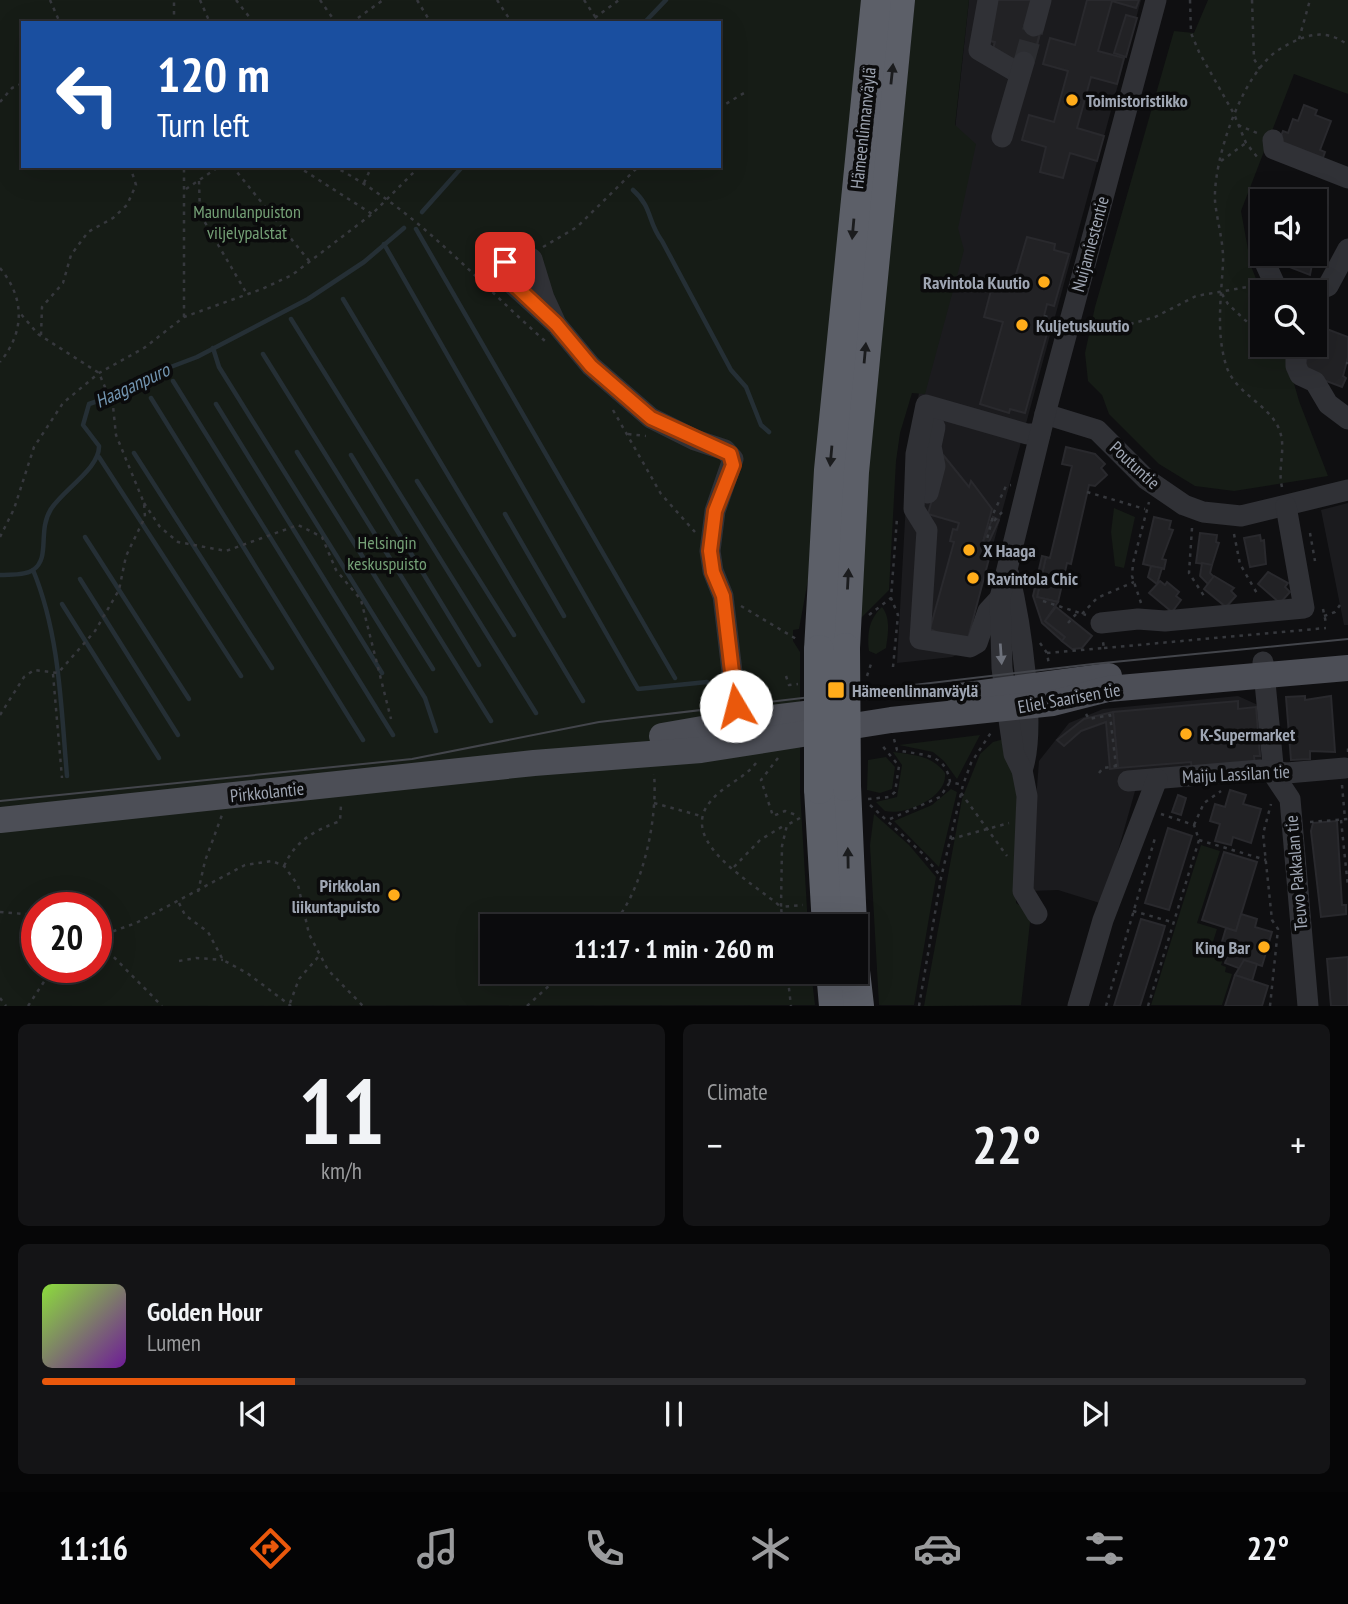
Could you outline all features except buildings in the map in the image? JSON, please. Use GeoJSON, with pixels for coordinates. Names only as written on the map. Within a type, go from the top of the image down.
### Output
{"type":"FeatureCollection","features":[{"type":"Feature","properties":{"kind":"highway","name":"Hämeenlinnanväylä"},"geometry":{"type":"LineString","coordinates":[[817,914],[822,793],[821,650],[829,470],[876,0]]}},
{"type":"Feature","properties":{"kind":"highway","name":"Hämeenlinnanväylä"},"geometry":{"type":"LineString","coordinates":[[821,650],[853,472],[900,0]]}},
{"type":"Feature","properties":{"kind":"highway","name":"Hämeenlinnanväylä"},"geometry":{"type":"LineString","coordinates":[[822,793],[849,914]]}},
{"type":"Feature","properties":{"kind":"highway"},"geometry":{"type":"LineString","coordinates":[[832,984],[834,1006]]}},
{"type":"Feature","properties":{"kind":"highway"},"geometry":{"type":"LineString","coordinates":[[856,984],[859,1006]]}},
{"type":"Feature","properties":{"kind":"main road","name":"Eliel Saarisen tie"},"geometry":{"type":"LineString","coordinates":[[791,725],[1012,704],[1348,655]]}},
{"type":"Feature","properties":{"kind":"main road","name":"Eliel Saarisen tie"},"geometry":{"type":"LineString","coordinates":[[1264,669],[1348,668]]}},
{"type":"Feature","properties":{"kind":"main road","name":"Pirkkolantie"},"geometry":{"type":"LineString","coordinates":[[534,763],[610,743],[693,733],[738,722],[791,725]]}},
{"type":"Feature","properties":{"kind":"main road","name":"Pirkkolantie"},"geometry":{"type":"LineString","coordinates":[[0,820],[534,763],[701,750],[791,725]]}},
{"type":"Feature","properties":{"kind":"street"},"geometry":{"type":"LineString","coordinates":[[988,0],[979,50],[1022,68],[1002,137]]}},
{"type":"Feature","properties":{"kind":"street"},"geometry":{"type":"LineString","coordinates":[[1034,26],[1041,0]]}},
{"type":"Feature","properties":{"kind":"street","name":"Nuijamiestentie"},"geometry":{"type":"LineString","coordinates":[[1012,704],[1000,598],[1042,424],[1156,0]]}},
{"type":"Feature","properties":{"kind":"street"},"geometry":{"type":"LineString","coordinates":[[1273,140],[1274,149],[1348,178]]}},
{"type":"Feature","properties":{"kind":"street"},"geometry":{"type":"LineString","coordinates":[[1327,286],[1348,249]]}},
{"type":"Feature","properties":{"kind":"street"},"geometry":{"type":"LineString","coordinates":[[556,324],[544,298],[532,259],[522,252],[513,252],[504,269],[508,279],[556,324],[591,366],[651,418],[730,454],[733,465],[715,511],[710,551],[713,572],[723,596],[738,722]]}},
{"type":"Feature","properties":{"kind":"street"},"geometry":{"type":"LineString","coordinates":[[1296,357],[1300,374],[1315,382],[1328,404],[1348,419]]}},
{"type":"Feature","properties":{"kind":"street"},"geometry":{"type":"LineString","coordinates":[[928,493],[935,466],[930,446],[933,432],[945,410],[926,405],[916,454],[914,509],[927,530],[920,639],[970,647],[976,643],[988,611],[1000,598]]}},
{"type":"Feature","properties":{"kind":"street","name":"Poutuntie"},"geometry":{"type":"LineString","coordinates":[[945,410],[1027,434],[1042,424],[1097,430],[1146,479],[1184,505],[1203,512],[1241,516],[1285,501],[1348,490]]}},
{"type":"Feature","properties":{"kind":"street"},"geometry":{"type":"LineString","coordinates":[[1091,618],[1215,616],[1304,608],[1285,501]]}},
{"type":"Feature","properties":{"kind":"street","name":"Nuijamiestentie"},"geometry":{"type":"LineString","coordinates":[[1008,570],[1012,704]]}},
{"type":"Feature","properties":{"kind":"street","name":"Teuvo Pakkalan tie"},"geometry":{"type":"LineString","coordinates":[[1264,669],[1273,771],[1276,780],[1290,799],[1308,1006]]}},
{"type":"Feature","properties":{"kind":"street"},"geometry":{"type":"LineString","coordinates":[[1012,704],[1028,754],[1022,770],[1027,796],[1023,884],[1037,914]]}},
{"type":"Feature","properties":{"kind":"street","name":"Maiju Lassilan tie"},"geometry":{"type":"LineString","coordinates":[[1120,771],[1157,779],[1226,778],[1273,771],[1287,773],[1345,757]]}},
{"type":"Feature","properties":{"kind":"street"},"geometry":{"type":"LineString","coordinates":[[1078,1006],[1103,920],[1157,779]]}},
{"type":"Feature","properties":{"kind":"path"},"geometry":{"type":"LineString","coordinates":[[50,0],[59,21]]}},
{"type":"Feature","properties":{"kind":"path"},"geometry":{"type":"LineString","coordinates":[[174,0],[174,21]]}},
{"type":"Feature","properties":{"kind":"path"},"geometry":{"type":"LineString","coordinates":[[201,0],[210,21]]}},
{"type":"Feature","properties":{"kind":"path"},"geometry":{"type":"LineString","coordinates":[[236,0],[252,21]]}},
{"type":"Feature","properties":{"kind":"path"},"geometry":{"type":"LineString","coordinates":[[320,0],[335,21]]}},
{"type":"Feature","properties":{"kind":"path"},"geometry":{"type":"LineString","coordinates":[[354,21],[383,0]]}},
{"type":"Feature","properties":{"kind":"path"},"geometry":{"type":"LineString","coordinates":[[417,0],[430,21]]}},
{"type":"Feature","properties":{"kind":"path"},"geometry":{"type":"LineString","coordinates":[[497,0],[511,21]]}},
{"type":"Feature","properties":{"kind":"path"},"geometry":{"type":"LineString","coordinates":[[584,0],[596,18]]}},
{"type":"Feature","properties":{"kind":"path"},"geometry":{"type":"LineString","coordinates":[[591,21],[620,0]]}},
{"type":"Feature","properties":{"kind":"path"},"geometry":{"type":"LineString","coordinates":[[1190,0],[1192,33],[1199,52],[1234,114]]}},
{"type":"Feature","properties":{"kind":"path"},"geometry":{"type":"LineString","coordinates":[[1252,0],[1254,59],[1260,69]]}},
{"type":"Feature","properties":{"kind":"path"},"geometry":{"type":"LineString","coordinates":[[1299,40],[1310,0]]}},
{"type":"Feature","properties":{"kind":"path"},"geometry":{"type":"LineString","coordinates":[[1285,501],[1280,474],[1282,440],[1279,428],[1234,382],[1226,365],[1221,333],[1222,251],[1215,201],[1221,161],[1234,114],[1245,89],[1260,69],[1277,51],[1307,35],[1327,33],[1348,45]]}},
{"type":"Feature","properties":{"kind":"path"},"geometry":{"type":"LineString","coordinates":[[0,102],[12,88],[21,84]]}},
{"type":"Feature","properties":{"kind":"path"},"geometry":{"type":"LineString","coordinates":[[721,107],[744,93]]}},
{"type":"Feature","properties":{"kind":"path"},"geometry":{"type":"LineString","coordinates":[[1238,125],[1273,140]]}},
{"type":"Feature","properties":{"kind":"path"},"geometry":{"type":"LineString","coordinates":[[1221,161],[1246,143]]}},
{"type":"Feature","properties":{"kind":"path"},"geometry":{"type":"LineString","coordinates":[[41,335],[42,307],[64,283],[71,255],[88,232],[113,218],[127,205],[136,185],[131,168]]}},
{"type":"Feature","properties":{"kind":"path"},"geometry":{"type":"LineString","coordinates":[[184,168],[184,317]]}},
{"type":"Feature","properties":{"kind":"path"},"geometry":{"type":"LineString","coordinates":[[186,190],[217,168]]}},
{"type":"Feature","properties":{"kind":"path"},"geometry":{"type":"LineString","coordinates":[[234,168],[310,262]]}},
{"type":"Feature","properties":{"kind":"path"},"geometry":{"type":"LineString","coordinates":[[300,168],[372,214]]}},
{"type":"Feature","properties":{"kind":"path"},"geometry":{"type":"LineString","coordinates":[[336,168],[389,199],[554,349]]}},
{"type":"Feature","properties":{"kind":"path"},"geometry":{"type":"LineString","coordinates":[[364,183],[369,168]]}},
{"type":"Feature","properties":{"kind":"path"},"geometry":{"type":"LineString","coordinates":[[0,537],[14,509],[34,447],[63,403],[99,373],[144,348],[184,317],[292,275],[372,214],[418,168]]}},
{"type":"Feature","properties":{"kind":"path"},"geometry":{"type":"LineString","coordinates":[[532,259],[546,243],[577,227],[637,168]]}},
{"type":"Feature","properties":{"kind":"path"},"geometry":{"type":"LineString","coordinates":[[199,181],[200,214],[247,294]]}},
{"type":"Feature","properties":{"kind":"path"},"geometry":{"type":"LineString","coordinates":[[0,268],[14,288],[20,313],[12,345],[0,362]]}},
{"type":"Feature","properties":{"kind":"path"},"geometry":{"type":"LineString","coordinates":[[1084,327],[1122,326],[1154,317],[1180,302],[1250,286]]}},
{"type":"Feature","properties":{"kind":"path"},"geometry":{"type":"LineString","coordinates":[[1220,291],[1228,304],[1250,325]]}},
{"type":"Feature","properties":{"kind":"path"},"geometry":{"type":"LineString","coordinates":[[20,313],[41,335],[99,373],[113,406],[116,435],[145,503],[160,527],[178,542],[226,551],[298,525],[322,537],[336,570],[361,600],[391,719]]}},
{"type":"Feature","properties":{"kind":"path"},"geometry":{"type":"LineString","coordinates":[[608,403],[661,494],[710,551]]}},
{"type":"Feature","properties":{"kind":"path"},"geometry":{"type":"LineString","coordinates":[[983,542],[986,543],[994,512],[1006,486],[1014,485]]}},
{"type":"Feature","properties":{"kind":"path"},"geometry":{"type":"LineString","coordinates":[[1087,492],[1145,509]]}},
{"type":"Feature","properties":{"kind":"path"},"geometry":{"type":"LineString","coordinates":[[1147,619],[1134,582],[1133,563],[1145,509],[1152,495]]}},
{"type":"Feature","properties":{"kind":"path"},"geometry":{"type":"LineString","coordinates":[[1,714],[24,677],[34,670],[58,673],[95,631],[119,590],[126,556],[145,517],[145,503]]}},
{"type":"Feature","properties":{"kind":"path"},"geometry":{"type":"LineString","coordinates":[[893,667],[898,615],[891,597],[898,506]]}},
{"type":"Feature","properties":{"kind":"path"},"geometry":{"type":"LineString","coordinates":[[993,521],[999,514]]}},
{"type":"Feature","properties":{"kind":"path"},"geometry":{"type":"LineString","coordinates":[[1194,518],[1189,573],[1215,616]]}},
{"type":"Feature","properties":{"kind":"path"},"geometry":{"type":"LineString","coordinates":[[1233,524],[1240,564],[1260,599],[1264,612]]}},
{"type":"Feature","properties":{"kind":"path"},"geometry":{"type":"LineString","coordinates":[[1104,648],[1091,618],[1097,598],[1134,582]]}},
{"type":"Feature","properties":{"kind":"path"},"geometry":{"type":"LineString","coordinates":[[723,596],[821,650]]}},
{"type":"Feature","properties":{"kind":"path"},"geometry":{"type":"LineString","coordinates":[[867,620],[872,610],[891,597]]}},
{"type":"Feature","properties":{"kind":"path"},"geometry":{"type":"LineString","coordinates":[[1043,601],[1073,608],[1091,618]]}},
{"type":"Feature","properties":{"kind":"path"},"geometry":{"type":"LineString","coordinates":[[1324,616],[1335,612],[1340,605]]}},
{"type":"Feature","properties":{"kind":"path"},"geometry":{"type":"LineString","coordinates":[[1068,623],[1077,612]]}},
{"type":"Feature","properties":{"kind":"path"},"geometry":{"type":"LineString","coordinates":[[1047,653],[1326,628]]}},
{"type":"Feature","properties":{"kind":"path"},"geometry":{"type":"LineString","coordinates":[[53,674],[62,778]]}},
{"type":"Feature","properties":{"kind":"path"},"geometry":{"type":"LineString","coordinates":[[919,1006],[941,878],[961,793],[971,763],[1012,704]]}},
{"type":"Feature","properties":{"kind":"path"},"geometry":{"type":"LineString","coordinates":[[1092,718],[1110,715],[1120,771],[1103,768],[1099,773]]}},
{"type":"Feature","properties":{"kind":"path"},"geometry":{"type":"LineString","coordinates":[[888,820],[940,797],[950,782],[948,772],[934,756],[897,750],[894,739]]}},
{"type":"Feature","properties":{"kind":"path"},"geometry":{"type":"LineString","coordinates":[[880,743],[899,766],[894,794],[865,800],[923,854],[941,878]]}},
{"type":"Feature","properties":{"kind":"path"},"geometry":{"type":"LineString","coordinates":[[1345,757],[1348,887]]}},
{"type":"Feature","properties":{"kind":"path"},"geometry":{"type":"LineString","coordinates":[[758,759],[754,767],[720,791],[701,816],[702,836],[715,852],[781,906],[813,914]]}},
{"type":"Feature","properties":{"kind":"path"},"geometry":{"type":"LineString","coordinates":[[621,914],[634,888],[651,828],[654,766]]}},
{"type":"Feature","properties":{"kind":"path"},"geometry":{"type":"LineString","coordinates":[[771,767],[761,780],[773,816],[785,811],[802,817]]}},
{"type":"Feature","properties":{"kind":"path"},"geometry":{"type":"LineString","coordinates":[[1148,1006],[1199,840],[1194,825],[1198,812],[1218,794],[1226,778]]}},
{"type":"Feature","properties":{"kind":"path"},"geometry":{"type":"LineString","coordinates":[[950,782],[964,785]]}},
{"type":"Feature","properties":{"kind":"path"},"geometry":{"type":"LineString","coordinates":[[734,867],[760,840],[802,817],[822,793]]}},
{"type":"Feature","properties":{"kind":"path"},"geometry":{"type":"LineString","coordinates":[[961,793],[1023,884]]}},
{"type":"Feature","properties":{"kind":"path"},"geometry":{"type":"LineString","coordinates":[[284,866],[291,851],[311,832],[340,821],[341,800]]}},
{"type":"Feature","properties":{"kind":"path"},"geometry":{"type":"LineString","coordinates":[[1270,1006],[1278,929],[1272,920],[1263,834],[1272,801]]}},
{"type":"Feature","properties":{"kind":"path"},"geometry":{"type":"LineString","coordinates":[[654,803],[701,816]]}},
{"type":"Feature","properties":{"kind":"path"},"geometry":{"type":"LineString","coordinates":[[1154,807],[1162,815],[1194,825]]}},
{"type":"Feature","properties":{"kind":"path"},"geometry":{"type":"LineString","coordinates":[[198,892],[205,861],[222,815]]}},
{"type":"Feature","properties":{"kind":"path"},"geometry":{"type":"LineString","coordinates":[[950,839],[1026,818]]}},
{"type":"Feature","properties":{"kind":"path"},"geometry":{"type":"LineString","coordinates":[[1303,823],[1345,819]]}},
{"type":"Feature","properties":{"kind":"path"},"geometry":{"type":"LineString","coordinates":[[782,914],[782,846],[787,825]]}},
{"type":"Feature","properties":{"kind":"path"},"geometry":{"type":"LineString","coordinates":[[1107,1006],[1158,827]]}},
{"type":"Feature","properties":{"kind":"path"},"geometry":{"type":"LineString","coordinates":[[1199,840],[1266,860]]}},
{"type":"Feature","properties":{"kind":"path"},"geometry":{"type":"LineString","coordinates":[[112,931],[179,903],[245,865],[271,861],[284,866],[292,873],[303,898],[309,934],[319,955],[328,970],[362,1005]]}},
{"type":"Feature","properties":{"kind":"path"},"geometry":{"type":"LineString","coordinates":[[179,903],[185,915],[208,932],[223,960]]}},
{"type":"Feature","properties":{"kind":"path"},"geometry":{"type":"LineString","coordinates":[[1133,911],[1172,922]]}},
{"type":"Feature","properties":{"kind":"path"},"geometry":{"type":"LineString","coordinates":[[0,912],[21,914]]}},
{"type":"Feature","properties":{"kind":"path"},"geometry":{"type":"LineString","coordinates":[[112,955],[162,1006]]}},
{"type":"Feature","properties":{"kind":"path"},"geometry":{"type":"LineString","coordinates":[[179,961],[196,958],[223,960],[291,1004],[299,979],[319,955]]}},
{"type":"Feature","properties":{"kind":"path"},"geometry":{"type":"LineString","coordinates":[[27,1006],[43,983]]}},
{"type":"Feature","properties":{"kind":"path"},"geometry":{"type":"LineString","coordinates":[[527,1006],[551,984]]}},
{"type":"Feature","properties":{"kind":"path"},"geometry":{"type":"LineString","coordinates":[[788,984],[790,1006]]}},
{"type":"Feature","properties":{"kind":"path"},"geometry":{"type":"LineString","coordinates":[[0,998],[6,1006]]}},
{"type":"Feature","properties":{"kind":"shaded area"},"geometry":{"type":"Polygon","coordinates":[[[969,0],[1141,0],[964,652],[952,657],[897,663],[909,449],[938,286],[969,0]]]}},
{"type":"Feature","properties":{"kind":"shaded area"},"geometry":{"type":"Polygon","coordinates":[[[1348,503],[1348,625],[1344,625],[1321,510],[1348,503]]]}},
{"type":"Feature","properties":{"kind":"shaded area"},"geometry":{"type":"Polygon","coordinates":[[[1238,696],[1258,705],[1262,766],[1139,777],[1103,904],[1058,890],[1029,891],[1039,761],[1069,723],[1103,709],[1238,696]]]}},
{"type":"Feature","properties":{"kind":"green space","name":"Helsingin keskuspuisto"},"geometry":{"type":"Polygon","coordinates":[[[0,0],[861,0],[808,580],[799,629],[793,630],[793,641],[800,652],[800,791],[807,914],[480,914],[480,984],[813,984],[815,1005],[0,1006],[0,0]]]}},
{"type":"Feature","properties":{"kind":"green space"},"geometry":{"type":"Polygon","coordinates":[[[915,0],[969,0],[955,125],[976,144],[958,228],[964,250],[925,394],[912,393],[900,433],[889,590],[860,619],[864,508],[915,0]]]}},
{"type":"Feature","properties":{"kind":"green space"},"geometry":{"type":"Polygon","coordinates":[[[1208,0],[1348,0],[1348,94],[1294,74],[1241,211],[1250,266],[1256,280],[1250,280],[1250,357],[1286,357],[1299,401],[1328,476],[1234,491],[1195,486],[1159,464],[1109,414],[1102,395],[1088,381],[1085,353],[1095,307],[1174,31],[1194,33],[1208,0]]]}},
{"type":"Feature","properties":{"kind":"green space"},"geometry":{"type":"Polygon","coordinates":[[[1114,508],[1135,517],[1124,568],[1115,566],[1111,532],[1114,508]]]}},
{"type":"Feature","properties":{"kind":"green space"},"geometry":{"type":"Polygon","coordinates":[[[882,607],[888,621],[886,648],[876,654],[869,651],[869,632],[874,616],[882,607]]]}},
{"type":"Feature","properties":{"kind":"green space"},"geometry":{"type":"Polygon","coordinates":[[[980,735],[957,779],[944,761],[933,752],[899,745],[980,735]]]}},
{"type":"Feature","properties":{"kind":"green space"},"geometry":{"type":"Polygon","coordinates":[[[1004,739],[1017,792],[1016,903],[1031,913],[1021,1005],[924,1006],[962,799],[980,754],[993,742],[1004,739]]]}},
{"type":"Feature","properties":{"kind":"green space"},"geometry":{"type":"Polygon","coordinates":[[[893,752],[922,757],[940,767],[945,773],[940,790],[914,808],[885,811],[876,802],[897,797],[902,765],[893,752]]]}},
{"type":"Feature","properties":{"kind":"green space"},"geometry":{"type":"Polygon","coordinates":[[[886,757],[895,767],[892,789],[880,793],[867,790],[868,760],[886,757]]]}},
{"type":"Feature","properties":{"kind":"green space"},"geometry":{"type":"Polygon","coordinates":[[[951,789],[957,792],[939,867],[894,821],[932,805],[951,789]]]}},
{"type":"Feature","properties":{"kind":"green space"},"geometry":{"type":"Polygon","coordinates":[[[874,814],[909,845],[936,877],[914,1005],[879,1005],[870,845],[874,814]]]}},
{"type":"Feature","properties":{"kind":"green space"},"geometry":{"type":"Polygon","coordinates":[[[1201,845],[1220,851],[1197,923],[1217,929],[1212,945],[1226,950],[1221,965],[1226,967],[1225,972],[1232,974],[1222,1005],[1151,1005],[1201,845]]]}},
{"type":"Feature","properties":{"kind":"waterway","name":"Haaganpuro"},"geometry":{"type":"LineString","coordinates":[[646,21],[666,0]]}},
{"type":"Feature","properties":{"kind":"waterway","name":"Haaganpuro"},"geometry":{"type":"LineString","coordinates":[[422,212],[461,168]]}},
{"type":"Feature","properties":{"kind":"waterway"},"geometry":{"type":"LineString","coordinates":[[633,190],[644,203],[657,234],[731,370],[746,387],[761,425],[769,432]]}},
{"type":"Feature","properties":{"kind":"waterway","name":"Haaganpuro"},"geometry":{"type":"LineString","coordinates":[[0,575],[25,573],[38,565],[51,509],[94,462],[99,446],[83,425],[89,404],[121,393],[139,379],[197,357],[308,299],[364,262],[404,228]]}},
{"type":"Feature","properties":{"kind":"waterway"},"geometry":{"type":"LineString","coordinates":[[416,229],[675,678]]}},
{"type":"Feature","properties":{"kind":"waterway"},"geometry":{"type":"LineString","coordinates":[[384,244],[638,689],[707,682]]}},
{"type":"Feature","properties":{"kind":"waterway"},"geometry":{"type":"LineString","coordinates":[[343,299],[583,701]]}},
{"type":"Feature","properties":{"kind":"waterway"},"geometry":{"type":"LineString","coordinates":[[291,319],[536,713]]}},
{"type":"Feature","properties":{"kind":"waterway"},"geometry":{"type":"LineString","coordinates":[[213,348],[219,367],[425,698],[436,731]]}},
{"type":"Feature","properties":{"kind":"waterway"},"geometry":{"type":"LineString","coordinates":[[263,354],[491,721]]}},
{"type":"Feature","properties":{"kind":"waterway"},"geometry":{"type":"LineString","coordinates":[[173,381],[393,735]]}},
{"type":"Feature","properties":{"kind":"waterway"},"geometry":{"type":"LineString","coordinates":[[151,398],[363,740]]}},
{"type":"Feature","properties":{"kind":"waterway"},"geometry":{"type":"LineString","coordinates":[[216,404],[382,673]]}},
{"type":"Feature","properties":{"kind":"waterway"},"geometry":{"type":"LineString","coordinates":[[297,452],[433,669]]}},
{"type":"Feature","properties":{"kind":"waterway"},"geometry":{"type":"LineString","coordinates":[[134,453],[272,668]]}},
{"type":"Feature","properties":{"kind":"waterway"},"geometry":{"type":"LineString","coordinates":[[351,455],[479,665]]}},
{"type":"Feature","properties":{"kind":"waterway"},"geometry":{"type":"LineString","coordinates":[[99,457],[241,676]]}},
{"type":"Feature","properties":{"kind":"waterway"},"geometry":{"type":"LineString","coordinates":[[417,481],[514,635]]}},
{"type":"Feature","properties":{"kind":"waterway"},"geometry":{"type":"LineString","coordinates":[[505,514],[564,616]]}},
{"type":"Feature","properties":{"kind":"waterway"},"geometry":{"type":"LineString","coordinates":[[85,537],[189,699]]}},
{"type":"Feature","properties":{"kind":"waterway"},"geometry":{"type":"LineString","coordinates":[[33,570],[49,620],[54,646],[67,776]]}},
{"type":"Feature","properties":{"kind":"waterway"},"geometry":{"type":"LineString","coordinates":[[80,579],[178,735]]}},
{"type":"Feature","properties":{"kind":"waterway"},"geometry":{"type":"LineString","coordinates":[[62,604],[159,758]]}},
{"type":"Feature","properties":{"kind":"tunnel"},"geometry":{"type":"LineString","coordinates":[[1024,62],[1034,26]]}},
{"type":"Feature","properties":{"kind":"tram line"},"geometry":{"type":"LineString","coordinates":[[0,801],[412,759],[599,722],[1093,664],[1348,639]]}},
{"type":"Feature","properties":{"kind":"place","name":"Toimistoristikko"},"geometry":{"type":"Point","coordinates":[1072,100]}},
{"type":"Feature","properties":{"kind":"place","name":"Ravintola Kuutio"},"geometry":{"type":"Point","coordinates":[1044,282]}},
{"type":"Feature","properties":{"kind":"place","name":"Kuljetuskuutio"},"geometry":{"type":"Point","coordinates":[1022,325]}},
{"type":"Feature","properties":{"kind":"place","name":"X Haaga"},"geometry":{"type":"Point","coordinates":[969,550]}},
{"type":"Feature","properties":{"kind":"place","name":"Ravintola Chic"},"geometry":{"type":"Point","coordinates":[973,578]}},
{"type":"Feature","properties":{"kind":"place","name":"Hämeenlinnanväylä"},"geometry":{"type":"Point","coordinates":[836,690]}},
{"type":"Feature","properties":{"kind":"place","name":"K-Supermarket"},"geometry":{"type":"Point","coordinates":[1186,734]}},
{"type":"Feature","properties":{"kind":"place","name":"Pirkkolan liikuntapuisto"},"geometry":{"type":"Point","coordinates":[394,895]}},
{"type":"Feature","properties":{"kind":"place","name":"King Bar"},"geometry":{"type":"Point","coordinates":[1264,947]}},
{"type":"Feature","properties":{"kind":"route"},"geometry":{"type":"LineString","coordinates":[[505,262],[504,269],[508,279],[556,324],[591,366],[651,418],[695,440],[725,450],[733,459],[715,511],[710,551],[713,572],[723,596],[736,706]]}},
{"type":"Feature","properties":{"kind":"park label","name":"Maunulanpuiston viljelypalstat"},"geometry":{"type":"Point","coordinates":[247,221]}}]}
